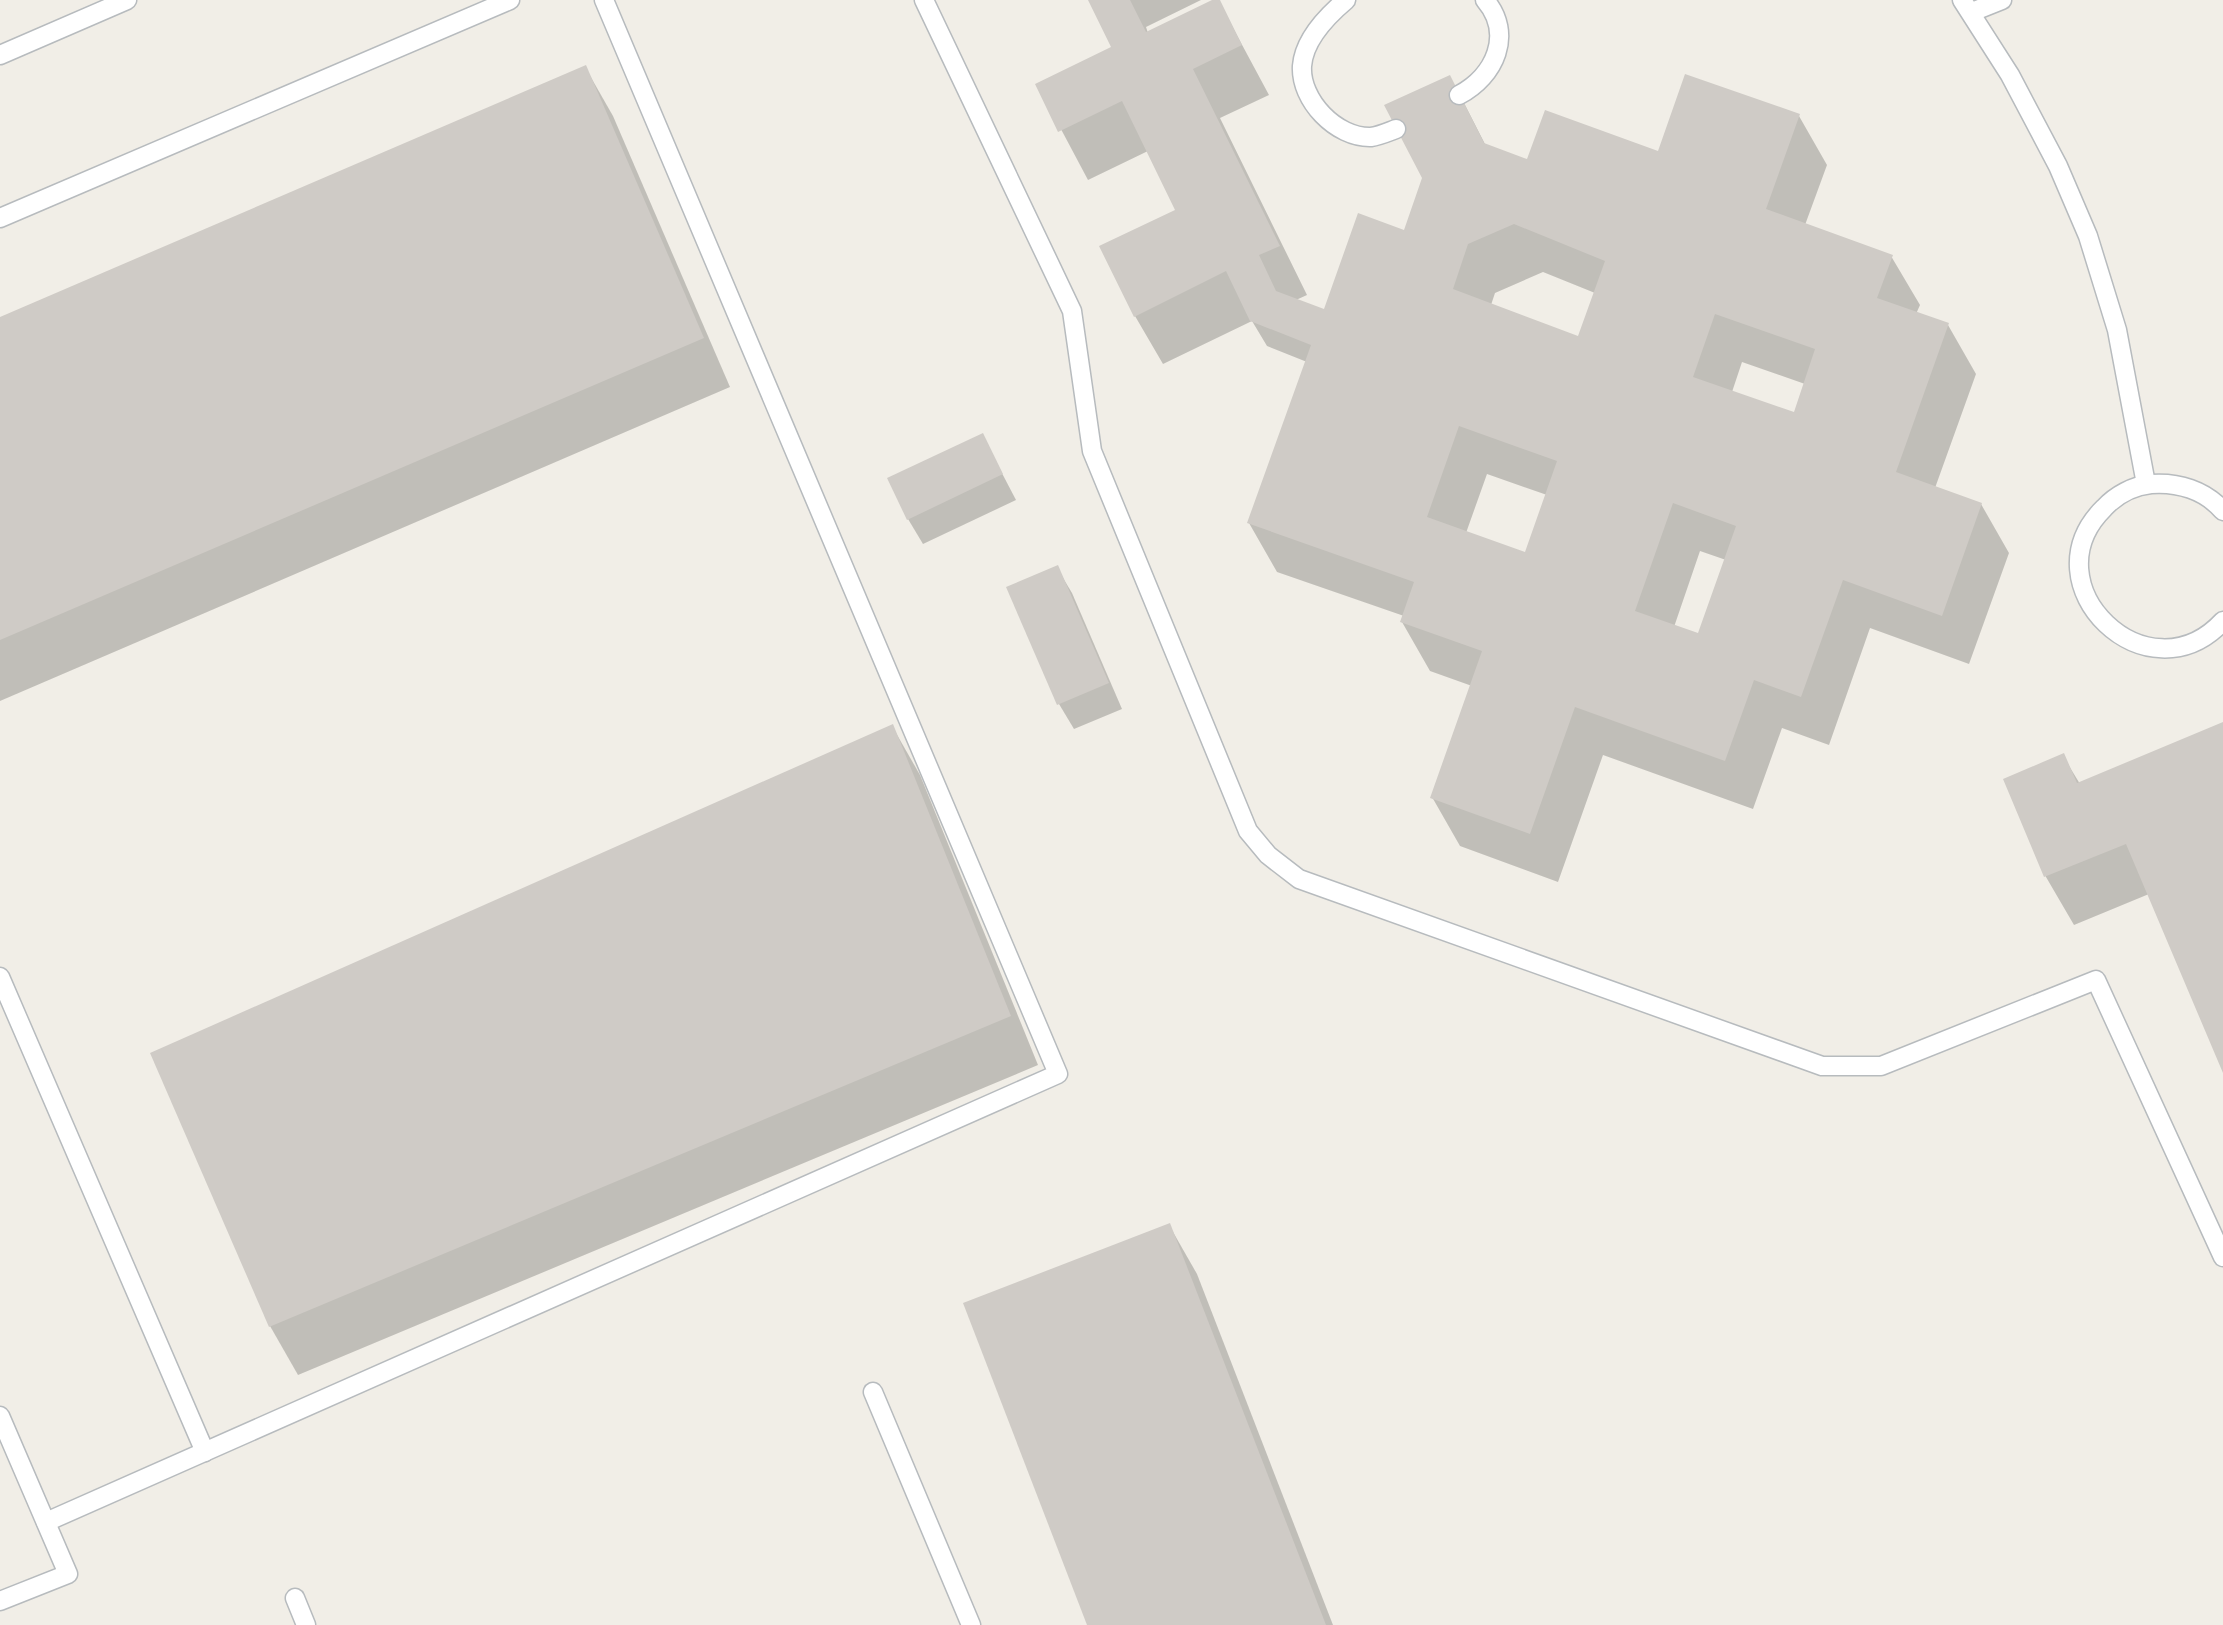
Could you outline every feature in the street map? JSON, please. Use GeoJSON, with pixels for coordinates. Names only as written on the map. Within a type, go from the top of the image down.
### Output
{"type":"FeatureCollection","features":[{"type":"Feature","properties":{"kind":"lane"},"geometry":{"type":"LineString","coordinates":[[0,55],[127,0]]}},
{"type":"Feature","properties":{"kind":"lane"},"geometry":{"type":"LineString","coordinates":[[0,218],[510,0]]}},
{"type":"Feature","properties":{"kind":"lane"},"geometry":{"type":"LineString","coordinates":[[46,1522],[1058,1074],[604,0]]}},
{"type":"Feature","properties":{"kind":"lane"},"geometry":{"type":"LineString","coordinates":[[924,0],[1072,311],[1092,451],[1248,831],[1268,855],[1299,878],[1822,1066],[1881,1066],[2096,980],[2223,1257]]}},
{"type":"Feature","properties":{"kind":"lane"},"geometry":{"type":"LineString","coordinates":[[1346,0],[1320,25],[1304,54],[1301,67],[1308,92],[1315,107],[1342,130],[1371,137],[1396,129]]}},
{"type":"Feature","properties":{"kind":"lane"},"geometry":{"type":"LineString","coordinates":[[1459,95],[1482,80],[1499,46],[1496,17],[1485,0]]}},
{"type":"Feature","properties":{"kind":"lane"},"geometry":{"type":"LineString","coordinates":[[2003,0],[1967,6],[2010,75],[2057,166],[2088,236],[2117,330],[2146,484]]}},
{"type":"Feature","properties":{"kind":"lane"},"geometry":{"type":"LineString","coordinates":[[2223,510],[2202,493],[2184,486],[2146,484],[2111,500],[2087,530],[2080,567],[2090,604],[2115,633],[2150,648],[2189,644],[2206,636],[2223,621]]}},
{"type":"Feature","properties":{"kind":"lane"},"geometry":{"type":"LineString","coordinates":[[0,977],[205,1452]]}},
{"type":"Feature","properties":{"kind":"lane"},"geometry":{"type":"LineString","coordinates":[[873,1392],[971,1625]]}},
{"type":"Feature","properties":{"kind":"lane"},"geometry":{"type":"LineString","coordinates":[[0,1416],[68,1574],[0,1601]]}},
{"type":"Feature","properties":{"kind":"lane"},"geometry":{"type":"LineString","coordinates":[[295,1598],[306,1625]]}},
{"type":"Feature","properties":{"kind":"building"},"geometry":{"type":"Polygon","coordinates":[[[1088,0],[1130,0],[1146,32],[1212,0],[1220,0],[1242,45],[1193,69],[1280,246],[1259,255],[1276,291],[1324,309],[1358,213],[1404,230],[1422,178],[1384,105],[1450,75],[1484,143],[1527,159],[1545,110],[1658,151],[1685,74],[1800,114],[1766,209],[1893,255],[1877,298],[1949,323],[1896,472],[1982,503],[1942,616],[1843,580],[1801,697],[1754,680],[1725,761],[1575,707],[1530,834],[1430,798],[1482,651],[1400,622],[1414,582],[1247,523],[1311,345],[1250,321],[1226,271],[1134,317],[1099,246],[1175,210],[1122,101],[1058,132],[1035,84],[1111,47],[1088,0]],[[1514,224],[1468,244],[1453,289],[1578,336],[1605,261],[1514,224]],[[1715,314],[1693,377],[1794,412],[1815,349],[1715,314]],[[1459,426],[1427,517],[1525,552],[1557,461],[1459,426]],[[1673,503],[1635,611],[1698,633],[1736,526],[1673,503]]]}},
{"type":"Feature","properties":{"kind":"building"},"geometry":{"type":"Polygon","coordinates":[[[586,65],[704,338],[0,640],[0,317],[586,65]]]}},
{"type":"Feature","properties":{"kind":"building"},"geometry":{"type":"Polygon","coordinates":[[[983,433],[1003,474],[907,520],[887,478],[983,433]]]}},
{"type":"Feature","properties":{"kind":"building"},"geometry":{"type":"Polygon","coordinates":[[[1058,565],[1109,683],[1057,705],[1006,587],[1058,565]]]}},
{"type":"Feature","properties":{"kind":"building"},"geometry":{"type":"Polygon","coordinates":[[[2223,722],[2223,1073],[2126,844],[2044,877],[2003,779],[2064,753],[2077,783],[2223,722]]]}},
{"type":"Feature","properties":{"kind":"building"},"geometry":{"type":"Polygon","coordinates":[[[893,724],[1011,1016],[269,1327],[150,1053],[893,724]]]}},
{"type":"Feature","properties":{"kind":"building"},"geometry":{"type":"Polygon","coordinates":[[[1170,1223],[1326,1625],[1087,1625],[963,1303],[1170,1223]]]}}]}
